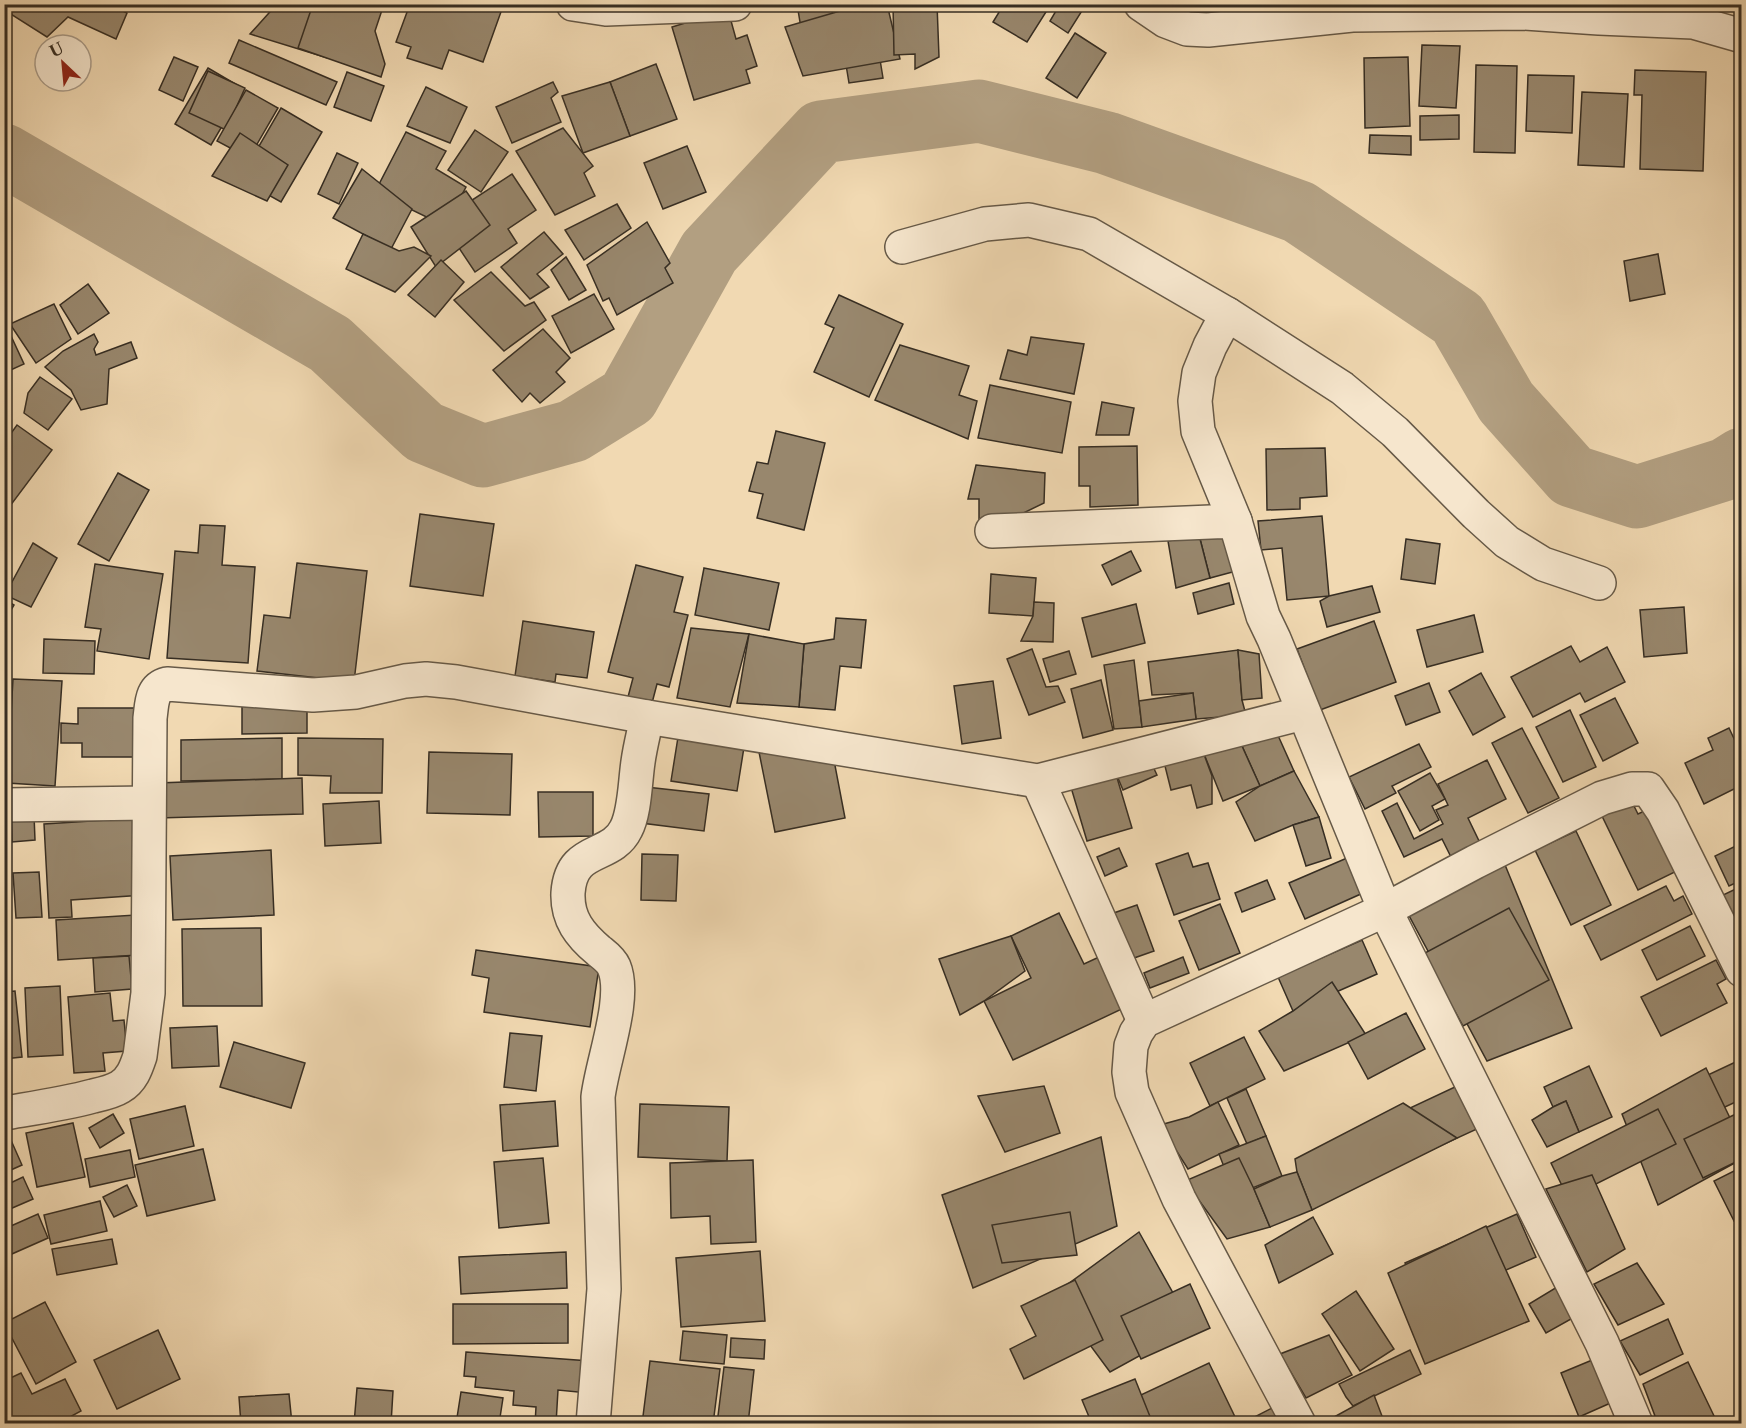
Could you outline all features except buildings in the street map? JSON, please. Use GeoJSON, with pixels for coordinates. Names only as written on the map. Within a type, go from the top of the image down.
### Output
{"type":"FeatureCollection","features":[{"type":"Feature","properties":{"kind":"street"},"geometry":{"type":"LineString","coordinates":[[573,4],[606,9],[735,4]]}},
{"type":"Feature","properties":{"kind":"street"},"geometry":{"type":"LineString","coordinates":[[1142,4],[1166,21],[1187,29],[1208,30],[1352,15],[1523,13],[1599,18],[1694,13],[1742,36]]}},
{"type":"Feature","properties":{"kind":"street"},"geometry":{"type":"LineString","coordinates":[[902,247],[984,224],[1029,220],[1089,234],[1227,314],[1342,388],[1395,432],[1507,542],[1543,564],[1599,583]]}},
{"type":"Feature","properties":{"kind":"street"},"geometry":{"type":"LineString","coordinates":[[1227,314],[1199,373],[1195,401],[1198,430],[1235,521],[1263,616],[1385,910],[1602,1343],[1636,1424]]}},
{"type":"Feature","properties":{"kind":"street"},"geometry":{"type":"LineString","coordinates":[[992,531],[1235,521]]}},
{"type":"Feature","properties":{"kind":"street"},"geometry":{"type":"LineString","coordinates":[[4,1113],[70,1102],[113,1091],[134,1074],[141,1056],[148,993],[150,717],[152,699],[157,688],[167,684],[330,695],[356,693],[405,681],[426,679],[456,682],[647,717],[1038,781],[1303,713]]}},
{"type":"Feature","properties":{"kind":"street"},"geometry":{"type":"LineString","coordinates":[[593,1424],[604,1289],[598,1097],[615,1019],[617,976],[612,962],[586,940],[572,921],[568,894],[572,874],[582,860],[610,846],[626,830],[647,717]]}},
{"type":"Feature","properties":{"kind":"street"},"geometry":{"type":"LineString","coordinates":[[1038,781],[1144,1021]]}},
{"type":"Feature","properties":{"kind":"street"},"geometry":{"type":"LineString","coordinates":[[1299,1424],[1179,1199],[1132,1092],[1129,1072],[1131,1046],[1144,1021],[1385,910],[1602,798],[1632,789],[1647,789],[1663,811],[1742,970]]}},
{"type":"Feature","properties":{"kind":"street"},"geometry":{"type":"LineString","coordinates":[[4,805],[148,803]]}},
{"type":"Feature","properties":{"kind":"waterway"},"geometry":{"type":"LineString","coordinates":[[4,155],[330,344],[424,432],[483,456],[573,431],[628,397],[709,252],[821,132],[979,111],[1107,143],[1299,212],[1458,319],[1506,402],[1572,476],[1637,497],[1726,469],[1742,459]]}}]}
